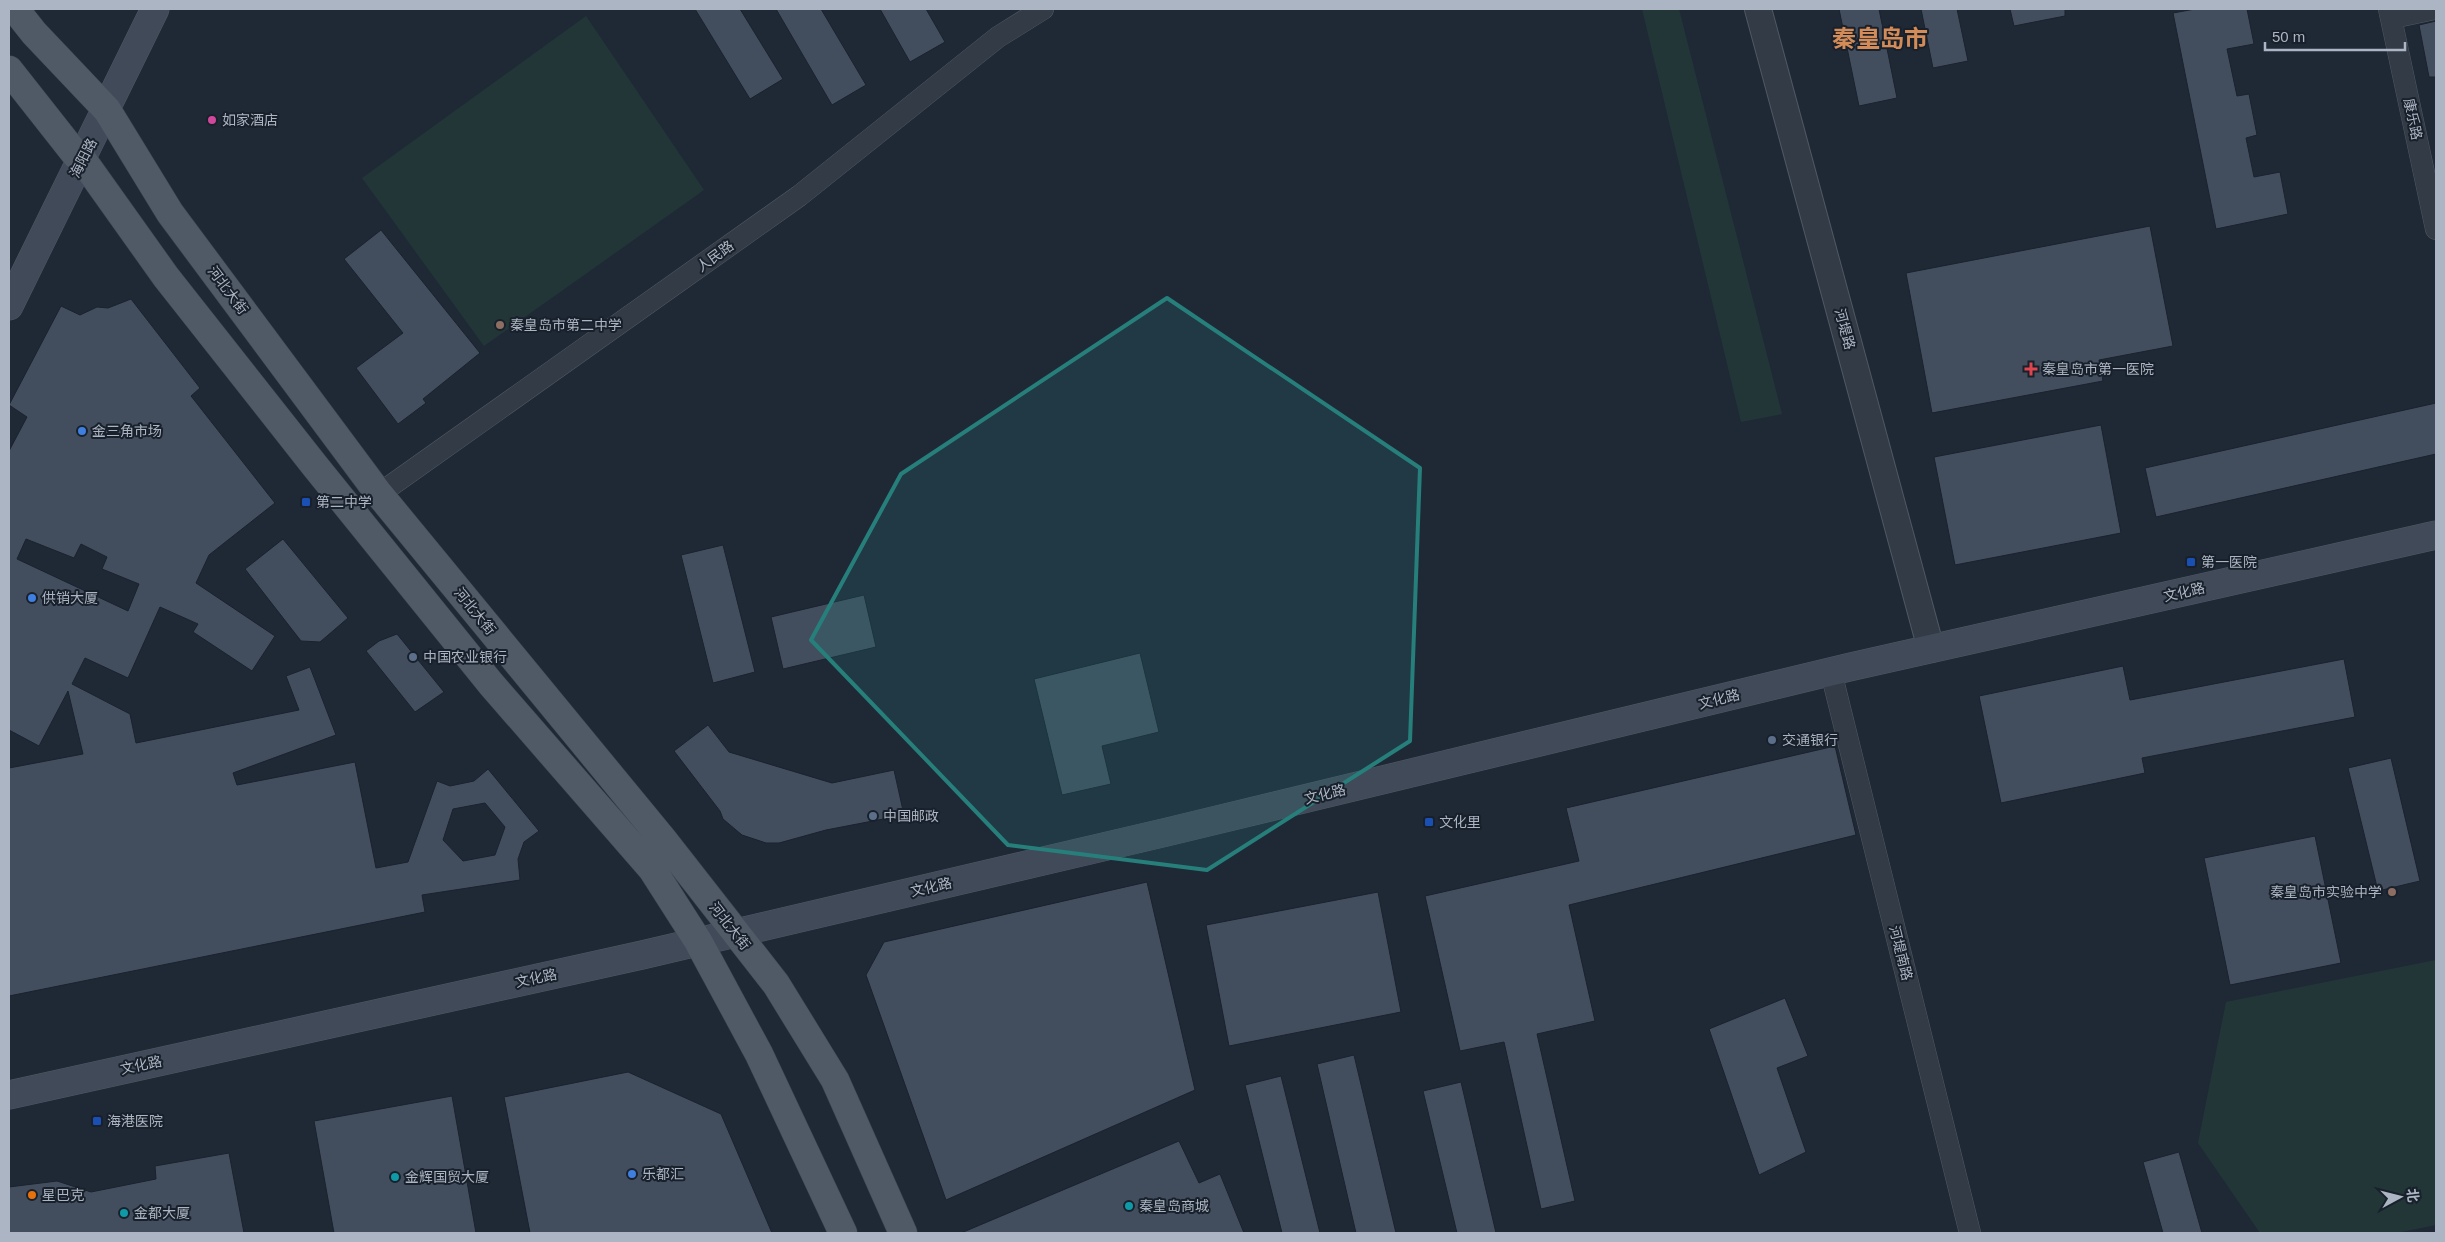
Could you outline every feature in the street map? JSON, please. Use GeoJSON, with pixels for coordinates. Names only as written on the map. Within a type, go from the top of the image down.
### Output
{"type":"FeatureCollection","features":[{"type":"Feature","properties":{"kind":"main road","name":"河北大街"},"geometry":{"type":"LineString","coordinates":[[15,9],[34,33],[107,110],[170,213],[380,494],[665,842],[734,933],[776,984],[835,1080],[903,1233]]}},
{"type":"Feature","properties":{"kind":"main road","name":"海阳路"},"geometry":{"type":"LineString","coordinates":[[9,306],[155,9]]}},
{"type":"Feature","properties":{"kind":"main road"},"geometry":{"type":"LineString","coordinates":[[9,70],[76,156],[82,159],[166,277],[321,473],[491,684],[652,869],[698,941],[759,1054],[843,1233]]}},
{"type":"Feature","properties":{"kind":"main road","name":"文化路"},"geometry":{"type":"LineString","coordinates":[[9,1095],[642,955],[1177,830],[1840,669],[2436,535]]}},
{"type":"Feature","properties":{"kind":"street","name":"人民路"},"geometry":{"type":"LineString","coordinates":[[380,494],[799,196],[998,38],[1044,9]]}},
{"type":"Feature","properties":{"kind":"street","name":"河堤路"},"geometry":{"type":"LineString","coordinates":[[1758,9],[1932,649]]}},
{"type":"Feature","properties":{"kind":"street"},"geometry":{"type":"LineString","coordinates":[[2390,14],[2434,9]]}},
{"type":"Feature","properties":{"kind":"street","name":"康乐路"},"geometry":{"type":"LineString","coordinates":[[2390,14],[2436,229]]}},
{"type":"Feature","properties":{"kind":"street","name":"河堤南路"},"geometry":{"type":"LineString","coordinates":[[1840,669],[1970,1233]]}},
{"type":"Feature","properties":{"kind":"highlighted area"},"geometry":{"type":"Polygon","coordinates":[[[1167,298],[1420,468],[1410,741],[1207,870],[1008,845],[811,640],[901,474],[1167,298]]]}},
{"type":"Feature","properties":{"kind":"green space"},"geometry":{"type":"Polygon","coordinates":[[[1642,9],[1679,9],[1782,414],[1741,422],[1642,9]]]}},
{"type":"Feature","properties":{"kind":"green space"},"geometry":{"type":"Polygon","coordinates":[[[586,16],[704,190],[484,346],[362,178],[586,16]]]}},
{"type":"Feature","properties":{"kind":"green space"},"geometry":{"type":"Polygon","coordinates":[[[2436,960],[2436,1225],[2396,1233],[2260,1233],[2198,1143],[2226,1002],[2436,960]]]}},
{"type":"Feature","properties":{"kind":"building"},"geometry":{"type":"Polygon","coordinates":[[[695,9],[740,9],[783,79],[750,99],[695,9]]]}},
{"type":"Feature","properties":{"kind":"building"},"geometry":{"type":"Polygon","coordinates":[[[776,9],[821,9],[866,85],[832,105],[776,9]]]}},
{"type":"Feature","properties":{"kind":"building"},"geometry":{"type":"Polygon","coordinates":[[[880,9],[926,9],[945,42],[910,62],[880,9]]]}},
{"type":"Feature","properties":{"kind":"building"},"geometry":{"type":"Polygon","coordinates":[[[1839,9],[1879,9],[1897,98],[1859,106],[1839,9]]]}},
{"type":"Feature","properties":{"kind":"building"},"geometry":{"type":"Polygon","coordinates":[[[1921,9],[1957,9],[1968,61],[1933,68],[1921,9]]]}},
{"type":"Feature","properties":{"kind":"building"},"geometry":{"type":"Polygon","coordinates":[[[2010,9],[2065,9],[2065,16],[2014,26],[2010,9]]]}},
{"type":"Feature","properties":{"kind":"building"},"geometry":{"type":"Polygon","coordinates":[[[2195,9],[2247,9],[2254,44],[2227,49],[2237,96],[2249,94],[2257,135],[2246,138],[2254,177],[2280,172],[2288,214],[2216,229],[2173,13],[2195,9]]]}},
{"type":"Feature","properties":{"kind":"building"},"geometry":{"type":"Polygon","coordinates":[[[2436,21],[2436,77],[2429,77],[2419,25],[2436,21]]]}},
{"type":"Feature","properties":{"kind":"building"},"geometry":{"type":"Polygon","coordinates":[[[2150,226],[2173,346],[2099,360],[2103,381],[1932,413],[1906,273],[2150,226]]]}},
{"type":"Feature","properties":{"kind":"building"},"geometry":{"type":"Polygon","coordinates":[[[381,230],[480,353],[423,399],[426,403],[398,424],[356,368],[403,333],[344,259],[381,230]]]}},
{"type":"Feature","properties":{"kind":"building"},"geometry":{"type":"Polygon","coordinates":[[[131,299],[200,388],[191,396],[275,503],[209,555],[196,583],[275,636],[252,671],[193,632],[198,624],[160,607],[128,678],[85,658],[72,684],[130,714],[136,743],[299,710],[286,676],[310,667],[336,735],[233,773],[237,785],[355,762],[376,868],[408,862],[437,781],[450,786],[474,781],[488,769],[539,831],[524,842],[518,859],[520,880],[422,895],[425,912],[9,996],[9,768],[83,754],[68,691],[39,746],[9,730],[9,451],[27,417],[9,405],[61,306],[80,315],[97,307],[108,308],[131,299]],[[26,539],[17,559],[128,611],[139,584],[102,569],[107,557],[81,544],[74,558],[26,539]],[[485,803],[453,809],[443,840],[463,861],[495,855],[505,827],[485,803]]]}},
{"type":"Feature","properties":{"kind":"building"},"geometry":{"type":"Polygon","coordinates":[[[2436,403],[2436,454],[2156,517],[2145,468],[2436,403]]]}},
{"type":"Feature","properties":{"kind":"building"},"geometry":{"type":"Polygon","coordinates":[[[2101,425],[2121,533],[1955,565],[1934,457],[2101,425]]]}},
{"type":"Feature","properties":{"kind":"building"},"geometry":{"type":"Polygon","coordinates":[[[283,539],[348,618],[320,642],[301,641],[245,569],[283,539]]]}},
{"type":"Feature","properties":{"kind":"building"},"geometry":{"type":"Polygon","coordinates":[[[723,545],[755,672],[713,683],[681,555],[723,545]]]}},
{"type":"Feature","properties":{"kind":"building"},"geometry":{"type":"Polygon","coordinates":[[[864,595],[876,647],[783,669],[771,617],[864,595]]]}},
{"type":"Feature","properties":{"kind":"building"},"geometry":{"type":"Polygon","coordinates":[[[397,634],[444,692],[415,712],[366,651],[379,641],[397,634]]]}},
{"type":"Feature","properties":{"kind":"building"},"geometry":{"type":"Polygon","coordinates":[[[1140,653],[1159,732],[1102,746],[1111,784],[1062,795],[1034,679],[1140,653]]]}},
{"type":"Feature","properties":{"kind":"building"},"geometry":{"type":"Polygon","coordinates":[[[2344,659],[2355,717],[2142,758],[2145,773],[2001,803],[1979,696],[2123,666],[2130,700],[2344,659]]]}},
{"type":"Feature","properties":{"kind":"building"},"geometry":{"type":"Polygon","coordinates":[[[708,725],[729,752],[832,783],[894,770],[904,815],[826,830],[779,843],[766,843],[742,835],[723,819],[720,811],[674,751],[708,725]]]}},
{"type":"Feature","properties":{"kind":"building"},"geometry":{"type":"Polygon","coordinates":[[[1835,746],[1856,835],[1569,905],[1595,1021],[1537,1034],[1575,1201],[1541,1209],[1504,1042],[1460,1051],[1425,896],[1579,861],[1566,808],[1835,746]]]}},
{"type":"Feature","properties":{"kind":"building"},"geometry":{"type":"Polygon","coordinates":[[[2391,758],[2420,881],[2378,891],[2348,768],[2391,758]]]}},
{"type":"Feature","properties":{"kind":"building"},"geometry":{"type":"Polygon","coordinates":[[[2315,836],[2341,963],[2230,985],[2204,858],[2315,836]]]}},
{"type":"Feature","properties":{"kind":"building"},"geometry":{"type":"Polygon","coordinates":[[[1147,882],[1195,1090],[946,1200],[866,975],[884,942],[1147,882]]]}},
{"type":"Feature","properties":{"kind":"building"},"geometry":{"type":"Polygon","coordinates":[[[1378,892],[1401,1012],[1229,1046],[1206,925],[1378,892]]]}},
{"type":"Feature","properties":{"kind":"building"},"geometry":{"type":"Polygon","coordinates":[[[1785,998],[1808,1056],[1777,1068],[1806,1152],[1759,1175],[1709,1029],[1785,998]]]}},
{"type":"Feature","properties":{"kind":"building"},"geometry":{"type":"Polygon","coordinates":[[[1354,1055],[1396,1233],[1356,1233],[1317,1064],[1354,1055]]]}},
{"type":"Feature","properties":{"kind":"building","name":"乐都汇"},"geometry":{"type":"Polygon","coordinates":[[[628,1072],[721,1114],[772,1233],[530,1233],[504,1097],[628,1072]]]}},
{"type":"Feature","properties":{"kind":"building"},"geometry":{"type":"Polygon","coordinates":[[[1281,1076],[1320,1233],[1282,1233],[1245,1085],[1281,1076]]]}},
{"type":"Feature","properties":{"kind":"building"},"geometry":{"type":"Polygon","coordinates":[[[1461,1082],[1496,1233],[1457,1233],[1423,1091],[1461,1082]]]}},
{"type":"Feature","properties":{"kind":"building","name":"金辉国贸大厦"},"geometry":{"type":"Polygon","coordinates":[[[452,1096],[476,1233],[334,1233],[314,1121],[452,1096]]]}},
{"type":"Feature","properties":{"kind":"building","name":"秦皇岛商城"},"geometry":{"type":"Polygon","coordinates":[[[1179,1141],[1199,1183],[1220,1174],[1244,1233],[961,1233],[1179,1141]]]}},
{"type":"Feature","properties":{"kind":"building"},"geometry":{"type":"Polygon","coordinates":[[[2179,1152],[2202,1233],[2163,1233],[2143,1162],[2179,1152]]]}},
{"type":"Feature","properties":{"kind":"building","name":"金都大厦"},"geometry":{"type":"Polygon","coordinates":[[[229,1153],[244,1233],[9,1233],[9,1187],[57,1181],[91,1192],[156,1179],[155,1166],[229,1153]]]}},
{"type":"Feature","properties":{"kind":"place","name":"如家酒店"},"geometry":{"type":"Point","coordinates":[212,120]}},
{"type":"Feature","properties":{"kind":"place","name":"秦皇岛市第二中学"},"geometry":{"type":"Point","coordinates":[500,325]}},
{"type":"Feature","properties":{"kind":"place","name":"秦皇岛市第一医院"},"geometry":{"type":"Point","coordinates":[2031,369]}},
{"type":"Feature","properties":{"kind":"place","name":"金三角市场"},"geometry":{"type":"Point","coordinates":[82,431]}},
{"type":"Feature","properties":{"kind":"place","name":"第二中学"},"geometry":{"type":"Point","coordinates":[306,502]}},
{"type":"Feature","properties":{"kind":"place","name":"第一医院"},"geometry":{"type":"Point","coordinates":[2191,562]}},
{"type":"Feature","properties":{"kind":"place","name":"供销大厦"},"geometry":{"type":"Point","coordinates":[32,598]}},
{"type":"Feature","properties":{"kind":"place","name":"中国农业银行"},"geometry":{"type":"Point","coordinates":[413,657]}},
{"type":"Feature","properties":{"kind":"place","name":"交通银行"},"geometry":{"type":"Point","coordinates":[1772,740]}},
{"type":"Feature","properties":{"kind":"place","name":"中国邮政"},"geometry":{"type":"Point","coordinates":[873,816]}},
{"type":"Feature","properties":{"kind":"place","name":"文化里"},"geometry":{"type":"Point","coordinates":[1429,822]}},
{"type":"Feature","properties":{"kind":"place","name":"秦皇岛市实验中学"},"geometry":{"type":"Point","coordinates":[2392,892]}},
{"type":"Feature","properties":{"kind":"place","name":"海港医院"},"geometry":{"type":"Point","coordinates":[97,1121]}},
{"type":"Feature","properties":{"kind":"place","name":"乐都汇"},"geometry":{"type":"Point","coordinates":[632,1174]}},
{"type":"Feature","properties":{"kind":"place","name":"金辉国贸大厦"},"geometry":{"type":"Point","coordinates":[395,1177]}},
{"type":"Feature","properties":{"kind":"place","name":"星巴克"},"geometry":{"type":"Point","coordinates":[32,1195]}},
{"type":"Feature","properties":{"kind":"place","name":"秦皇岛商城"},"geometry":{"type":"Point","coordinates":[1129,1206]}},
{"type":"Feature","properties":{"kind":"place","name":"金都大厦"},"geometry":{"type":"Point","coordinates":[124,1213]}},
{"type":"Feature","properties":{"kind":"district","name":"秦皇岛市"},"geometry":{"type":"Point","coordinates":[1880,38]}}]}
